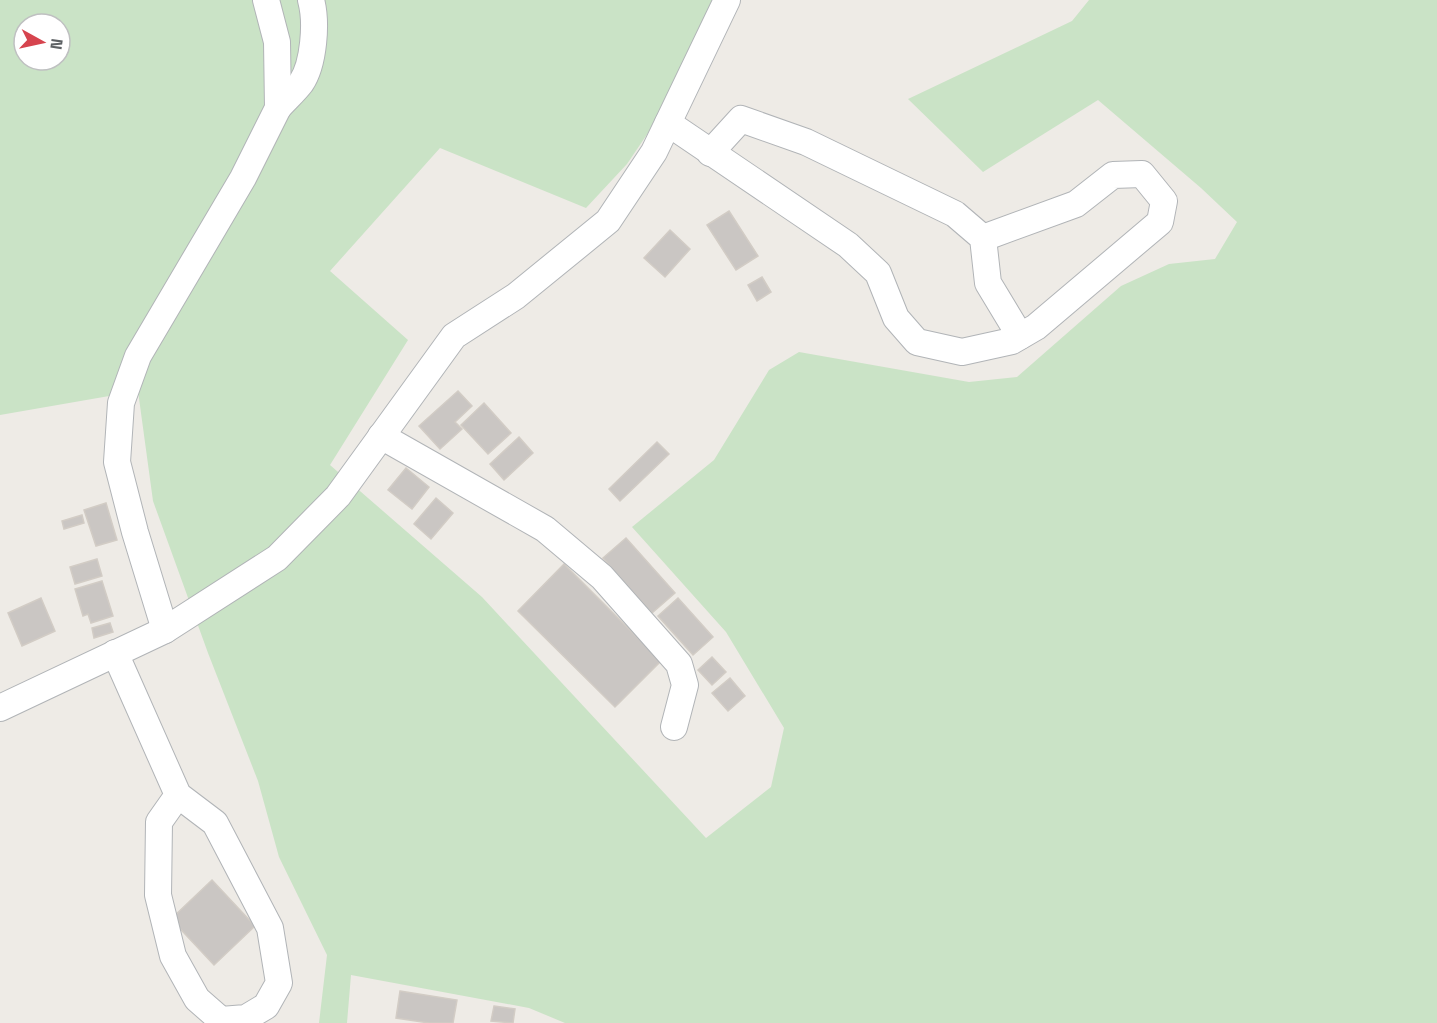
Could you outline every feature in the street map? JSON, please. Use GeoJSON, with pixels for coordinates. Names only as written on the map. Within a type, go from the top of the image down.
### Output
{"type":"FeatureCollection","features":[{"type":"Feature","properties":{"kind":"street"},"geometry":{"type":"LineString","coordinates":[[266,0],[277,42],[278,108]]}},
{"type":"Feature","properties":{"kind":"street"},"geometry":{"type":"LineString","coordinates":[[165,630],[135,532],[117,462],[121,403],[138,356],[243,178],[278,108],[302,82],[314,44],[314,10],[311,0]]}},
{"type":"Feature","properties":{"kind":"street"},"geometry":{"type":"LineString","coordinates":[[0,708],[165,630],[277,558],[338,496],[454,336],[516,296],[608,221],[654,152],[727,0]]}},
{"type":"Feature","properties":{"kind":"street"},"geometry":{"type":"LineString","coordinates":[[710,153],[741,119],[806,142],[955,214],[983,238],[988,284],[1020,336]]}},
{"type":"Feature","properties":{"kind":"street"},"geometry":{"type":"LineString","coordinates":[[668,123],[848,245],[878,273],[896,318],[917,342],[962,352],[1012,341],[1036,327],[1160,222],[1164,201],[1142,174],[1113,175],[1077,204],[983,238]]}},
{"type":"Feature","properties":{"kind":"street"},"geometry":{"type":"LineString","coordinates":[[381,436],[545,529],[602,576],[679,664],[685,685],[674,727]]}},
{"type":"Feature","properties":{"kind":"street"},"geometry":{"type":"LineString","coordinates":[[115,653],[178,795],[215,823],[270,928],[279,982],[271,1014],[221,1020],[199,1011],[173,956],[158,895],[159,822],[178,795]]}},
{"type":"Feature","properties":{"kind":"green space"},"geometry":{"type":"Polygon","coordinates":[[[0,0],[721,0],[698,59],[627,164],[586,208],[440,148],[330,271],[408,340],[330,465],[482,597],[706,838],[771,787],[784,728],[726,632],[632,527],[714,460],[769,370],[799,352],[969,382],[1017,377],[1121,286],[1169,264],[1215,259],[1237,222],[1201,188],[1098,100],[983,172],[908,99],[1072,21],[1089,0],[1437,0],[1437,1023],[565,1023],[529,1008],[351,975],[347,1023],[319,1023],[327,955],[279,857],[258,781],[208,653],[153,501],[138,391],[0,415],[0,0]]]}},
{"type":"Feature","properties":{"kind":"building"},"geometry":{"type":"Polygon","coordinates":[[[729,211],[758,256],[736,270],[707,225],[729,211]]]}},
{"type":"Feature","properties":{"kind":"building"},"geometry":{"type":"Polygon","coordinates":[[[670,230],[690,249],[665,277],[644,258],[670,230]]]}},
{"type":"Feature","properties":{"kind":"building"},"geometry":{"type":"Polygon","coordinates":[[[762,277],[771,292],[757,301],[748,285],[762,277]]]}},
{"type":"Feature","properties":{"kind":"building"},"geometry":{"type":"Polygon","coordinates":[[[458,391],[472,406],[455,422],[462,429],[440,449],[419,426],[458,391]]]}},
{"type":"Feature","properties":{"kind":"building"},"geometry":{"type":"Polygon","coordinates":[[[484,403],[511,433],[488,454],[461,425],[484,403]]]}},
{"type":"Feature","properties":{"kind":"building"},"geometry":{"type":"Polygon","coordinates":[[[519,437],[533,453],[504,480],[490,464],[519,437]]]}},
{"type":"Feature","properties":{"kind":"building"},"geometry":{"type":"Polygon","coordinates":[[[657,442],[669,454],[620,501],[609,489],[657,442]]]}},
{"type":"Feature","properties":{"kind":"building"},"geometry":{"type":"Polygon","coordinates":[[[406,468],[429,487],[412,509],[388,490],[406,468]]]}},
{"type":"Feature","properties":{"kind":"building"},"geometry":{"type":"Polygon","coordinates":[[[436,498],[453,513],[431,539],[414,524],[436,498]]]}},
{"type":"Feature","properties":{"kind":"building"},"geometry":{"type":"Polygon","coordinates":[[[106,503],[117,540],[96,546],[84,510],[106,503]]]}},
{"type":"Feature","properties":{"kind":"building"},"geometry":{"type":"Polygon","coordinates":[[[82,515],[84,523],[64,529],[62,521],[82,515]]]}},
{"type":"Feature","properties":{"kind":"building"},"geometry":{"type":"Polygon","coordinates":[[[626,538],[675,593],[652,613],[603,558],[626,538]]]}},
{"type":"Feature","properties":{"kind":"building"},"geometry":{"type":"Polygon","coordinates":[[[97,559],[102,576],[75,584],[70,567],[97,559]]]}},
{"type":"Feature","properties":{"kind":"building"},"geometry":{"type":"Polygon","coordinates":[[[564,564],[661,661],[615,707],[518,611],[564,564]]]}},
{"type":"Feature","properties":{"kind":"building"},"geometry":{"type":"Polygon","coordinates":[[[102,581],[113,616],[91,623],[88,614],[83,616],[75,589],[102,581]]]}},
{"type":"Feature","properties":{"kind":"building"},"geometry":{"type":"Polygon","coordinates":[[[41,598],[55,631],[22,646],[8,613],[41,598]]]}},
{"type":"Feature","properties":{"kind":"building"},"geometry":{"type":"Polygon","coordinates":[[[678,598],[713,637],[693,655],[658,616],[678,598]]]}},
{"type":"Feature","properties":{"kind":"building"},"geometry":{"type":"Polygon","coordinates":[[[110,623],[113,632],[94,638],[92,628],[110,623]]]}},
{"type":"Feature","properties":{"kind":"building"},"geometry":{"type":"Polygon","coordinates":[[[712,657],[726,672],[712,685],[698,670],[712,657]]]}},
{"type":"Feature","properties":{"kind":"building"},"geometry":{"type":"Polygon","coordinates":[[[730,678],[745,696],[728,711],[712,693],[730,678]]]}},
{"type":"Feature","properties":{"kind":"building"},"geometry":{"type":"Polygon","coordinates":[[[212,880],[255,926],[214,965],[171,919],[212,880]]]}},
{"type":"Feature","properties":{"kind":"building"},"geometry":{"type":"Polygon","coordinates":[[[400,991],[457,1000],[453,1023],[429,1023],[396,1018],[400,991]]]}},
{"type":"Feature","properties":{"kind":"building"},"geometry":{"type":"Polygon","coordinates":[[[494,1006],[515,1009],[513,1023],[491,1021],[494,1006]]]}}]}
